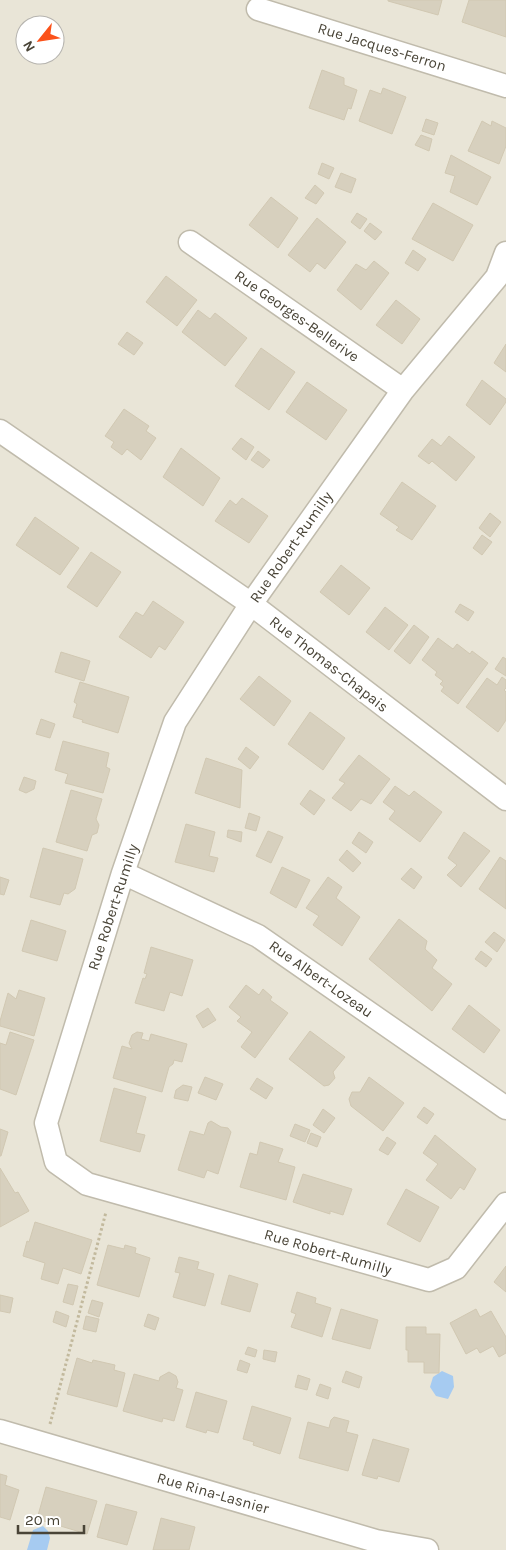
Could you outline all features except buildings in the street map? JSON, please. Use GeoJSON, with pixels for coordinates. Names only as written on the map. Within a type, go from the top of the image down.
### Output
{"type":"FeatureCollection","features":[{"type":"Feature","properties":{"kind":"street","name":"Rue Jacques-Ferron"},"geometry":{"type":"LineString","coordinates":[[258,9],[506,86]]}},
{"type":"Feature","properties":{"kind":"street","name":"Rue Georges-Bellerive"},"geometry":{"type":"LineString","coordinates":[[190,242],[403,390]]}},
{"type":"Feature","properties":{"kind":"street","name":"Rue Robert-Rumilly"},"geometry":{"type":"LineString","coordinates":[[506,253],[497,277],[403,390],[251,604],[175,722],[123,873],[46,1123],[56,1162],[87,1184],[429,1280],[456,1268],[506,1204]]}},
{"type":"Feature","properties":{"kind":"street","name":"Rue Thomas-Chapais"},"geometry":{"type":"LineString","coordinates":[[0,431],[251,604],[506,799]]}},
{"type":"Feature","properties":{"kind":"street","name":"Rue Albert-Lozeau"},"geometry":{"type":"LineString","coordinates":[[123,873],[258,936],[506,1108]]}},
{"type":"Feature","properties":{"kind":"street","name":"Rue Rina-Lasnier"},"geometry":{"type":"LineString","coordinates":[[0,1430],[375,1546],[427,1550]]}},
{"type":"Feature","properties":{"kind":"path"},"geometry":{"type":"LineString","coordinates":[[45,1444],[112,1191]]}},
{"type":"Feature","properties":{"kind":"shaded area"},"geometry":{"type":"Polygon","coordinates":[[[0,0],[506,0],[506,1550],[0,1550],[0,0]]]}},
{"type":"Feature","properties":{"kind":"water"},"geometry":{"type":"Polygon","coordinates":[[[442,1371],[453,1376],[454,1387],[448,1399],[436,1396],[430,1387],[433,1377],[442,1371]]]}},
{"type":"Feature","properties":{"kind":"water"},"geometry":{"type":"Polygon","coordinates":[[[43,1526],[48,1531],[50,1538],[47,1550],[27,1550],[33,1530],[43,1526]]]}}]}
